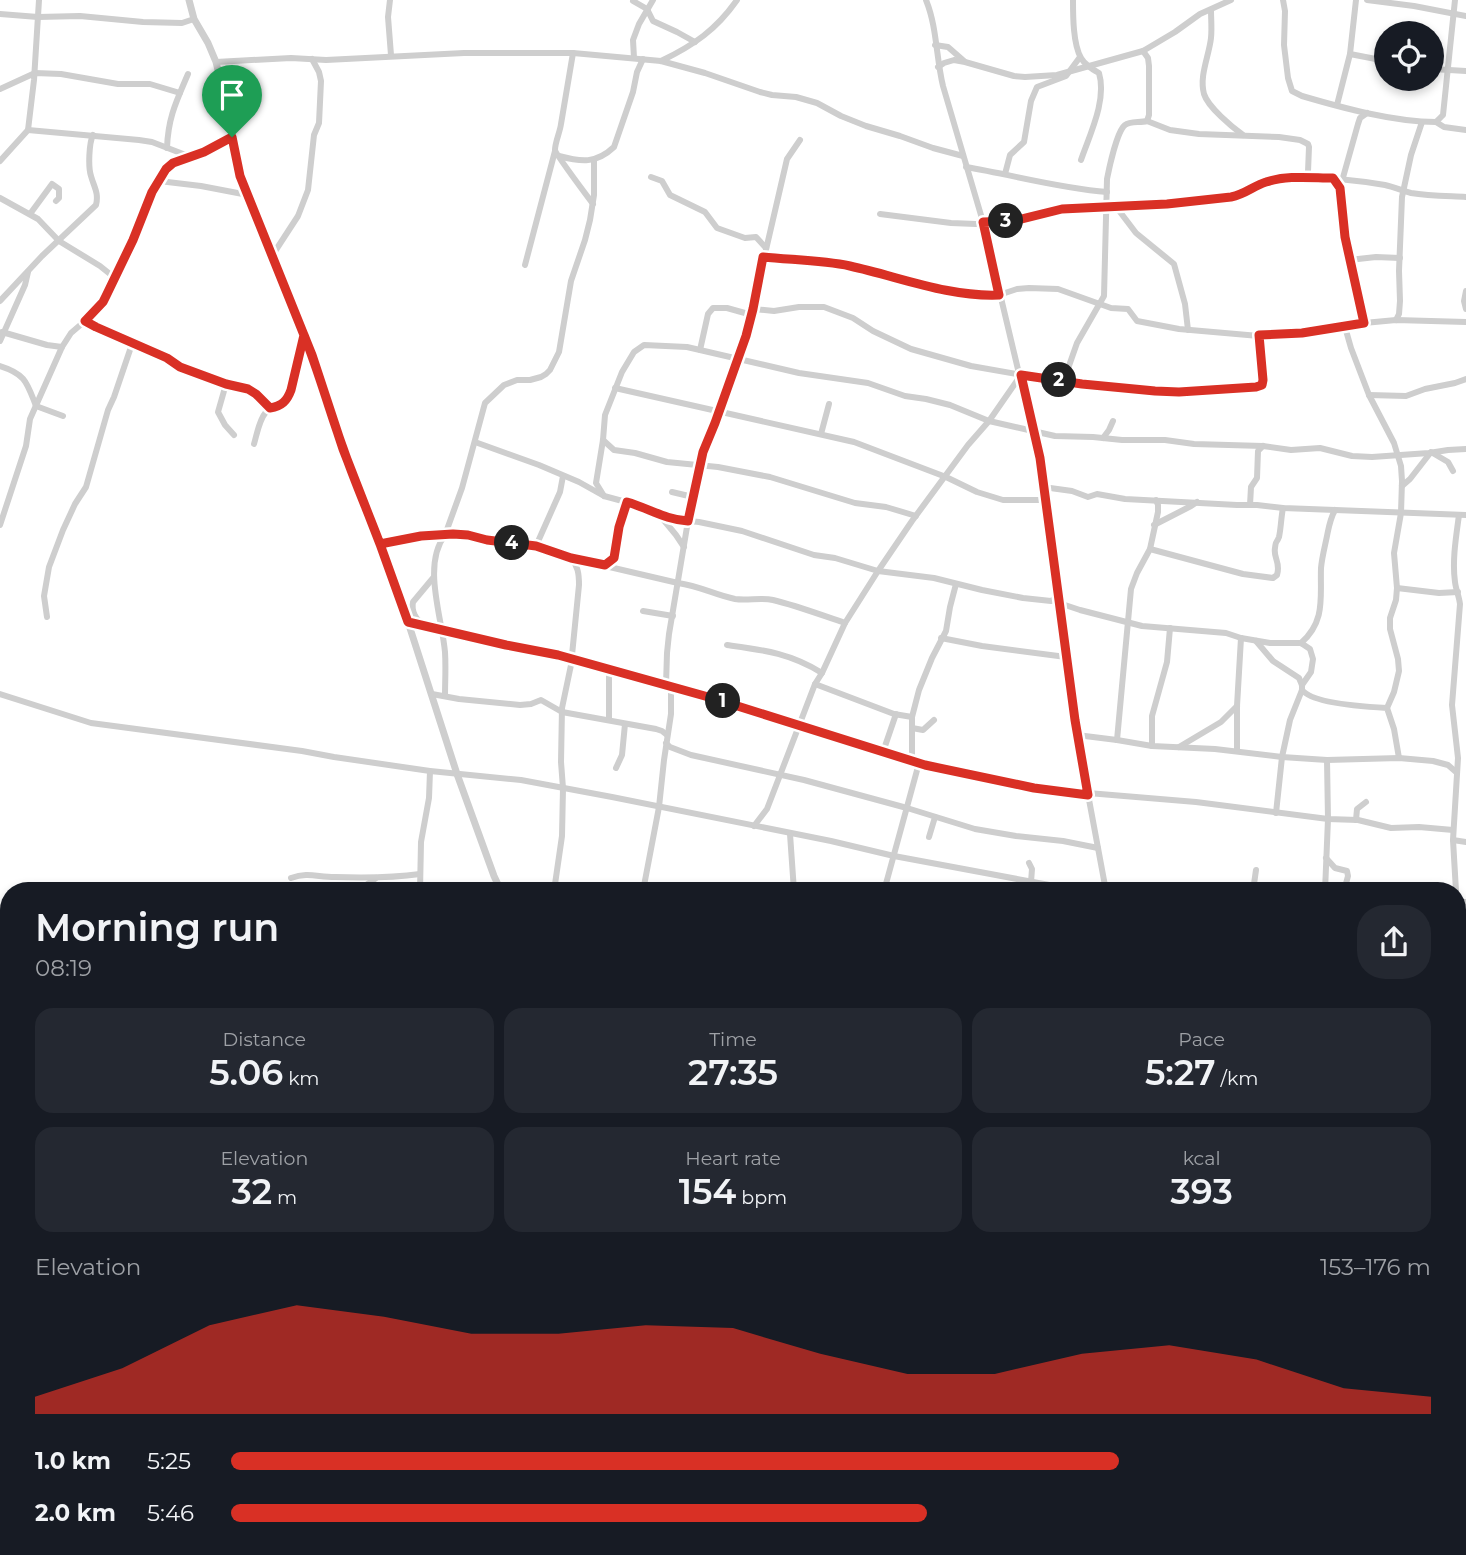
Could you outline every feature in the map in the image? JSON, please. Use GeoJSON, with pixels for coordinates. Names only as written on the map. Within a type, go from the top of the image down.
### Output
{"type":"FeatureCollection","features":[{"type":"Feature","properties":{"kind":"street"},"geometry":{"type":"LineString","coordinates":[[0,161],[28,130],[35,73],[39,0]]}},
{"type":"Feature","properties":{"kind":"street"},"geometry":{"type":"LineString","coordinates":[[189,0],[194,19],[216,62],[240,176],[312,355],[343,449],[408,622],[457,774],[496,880]]}},
{"type":"Feature","properties":{"kind":"street"},"geometry":{"type":"LineString","coordinates":[[390,0],[388,18],[391,55]]}},
{"type":"Feature","properties":{"kind":"street"},"geometry":{"type":"LineString","coordinates":[[634,58],[633,40],[653,0]]}},
{"type":"Feature","properties":{"kind":"street"},"geometry":{"type":"LineString","coordinates":[[661,61],[714,29],[737,0]]}},
{"type":"Feature","properties":{"kind":"street"},"geometry":{"type":"LineString","coordinates":[[926,0],[932,15],[938,67],[983,222],[1033,430],[1044,487],[1077,735],[1104,882]]}},
{"type":"Feature","properties":{"kind":"street"},"geometry":{"type":"LineString","coordinates":[[1073,0],[1076,43],[1080,57],[1099,73],[1101,85],[1101,103],[1082,160]]}},
{"type":"Feature","properties":{"kind":"street"},"geometry":{"type":"LineString","coordinates":[[938,67],[949,61],[965,62],[1025,78],[1057,75],[1143,51],[1200,15],[1231,0]]}},
{"type":"Feature","properties":{"kind":"street"},"geometry":{"type":"LineString","coordinates":[[1283,0],[1284,46],[1290,87],[1296,94],[1367,113],[1422,121],[1436,121],[1443,116],[1455,0]]}},
{"type":"Feature","properties":{"kind":"street"},"geometry":{"type":"LineString","coordinates":[[1337,105],[1350,54],[1356,0]]}},
{"type":"Feature","properties":{"kind":"street"},"geometry":{"type":"LineString","coordinates":[[1367,0],[1466,16]]}},
{"type":"Feature","properties":{"kind":"street"},"geometry":{"type":"LineString","coordinates":[[633,1],[647,9],[653,21],[695,42]]}},
{"type":"Feature","properties":{"kind":"street"},"geometry":{"type":"LineString","coordinates":[[1211,10],[1212,36],[1205,66],[1204,94],[1218,112],[1243,135]]}},
{"type":"Feature","properties":{"kind":"street"},"geometry":{"type":"LineString","coordinates":[[0,15],[80,16],[183,23],[194,19]]}},
{"type":"Feature","properties":{"kind":"street"},"geometry":{"type":"LineString","coordinates":[[935,45],[951,49],[965,62]]}},
{"type":"Feature","properties":{"kind":"street"},"geometry":{"type":"LineString","coordinates":[[1143,51],[1149,66],[1147,121]]}},
{"type":"Feature","properties":{"kind":"street"},"geometry":{"type":"LineString","coordinates":[[216,62],[464,52],[573,53],[661,61],[772,95],[796,97],[817,103],[841,116],[963,156]]}},
{"type":"Feature","properties":{"kind":"street"},"geometry":{"type":"LineString","coordinates":[[525,265],[556,153],[573,53]]}},
{"type":"Feature","properties":{"kind":"street"},"geometry":{"type":"LineString","coordinates":[[1350,54],[1374,59]]}},
{"type":"Feature","properties":{"kind":"street"},"geometry":{"type":"LineString","coordinates":[[1005,174],[1010,155],[1024,142],[1031,101],[1037,87],[1066,76],[1080,57]]}},
{"type":"Feature","properties":{"kind":"street"},"geometry":{"type":"LineString","coordinates":[[556,153],[576,160],[594,160],[609,152],[616,142],[643,59]]}},
{"type":"Feature","properties":{"kind":"street"},"geometry":{"type":"LineString","coordinates":[[272,256],[298,216],[308,190],[314,135],[319,124],[321,82],[312,60]]}},
{"type":"Feature","properties":{"kind":"street"},"geometry":{"type":"LineString","coordinates":[[1444,70],[1466,71]]}},
{"type":"Feature","properties":{"kind":"street"},"geometry":{"type":"LineString","coordinates":[[0,89],[35,73],[61,74],[118,84],[149,85],[180,93]]}},
{"type":"Feature","properties":{"kind":"street"},"geometry":{"type":"LineString","coordinates":[[167,148],[173,106],[187,74]]}},
{"type":"Feature","properties":{"kind":"street"},"geometry":{"type":"LineString","coordinates":[[1364,323],[1349,260],[1340,188],[1360,118],[1367,113]]}},
{"type":"Feature","properties":{"kind":"street"},"geometry":{"type":"LineString","coordinates":[[1064,380],[1077,343],[1104,296],[1109,168],[1123,126],[1147,121],[1170,130],[1199,134],[1279,137],[1304,141],[1309,147],[1310,178]]}},
{"type":"Feature","properties":{"kind":"street"},"geometry":{"type":"LineString","coordinates":[[1396,320],[1399,309],[1401,210],[1422,121]]}},
{"type":"Feature","properties":{"kind":"street"},"geometry":{"type":"LineString","coordinates":[[1436,121],[1444,127],[1466,130]]}},
{"type":"Feature","properties":{"kind":"street"},"geometry":{"type":"LineString","coordinates":[[28,130],[139,140],[191,157]]}},
{"type":"Feature","properties":{"kind":"street"},"geometry":{"type":"LineString","coordinates":[[0,301],[97,202],[90,174],[90,141],[93,135]]}},
{"type":"Feature","properties":{"kind":"street"},"geometry":{"type":"LineString","coordinates":[[0,525],[26,446],[30,419],[62,347],[71,333],[103,302],[133,240],[152,192],[168,166],[232,137]]}},
{"type":"Feature","properties":{"kind":"street"},"geometry":{"type":"LineString","coordinates":[[645,882],[659,807],[671,714],[667,653],[693,497],[705,445],[719,412],[752,312],[787,159],[800,140]]}},
{"type":"Feature","properties":{"kind":"street"},"geometry":{"type":"LineString","coordinates":[[556,153],[593,204]]}},
{"type":"Feature","properties":{"kind":"street"},"geometry":{"type":"LineString","coordinates":[[445,696],[445,654],[434,577],[435,553],[445,535],[462,488],[482,410],[488,398],[510,382],[541,377],[550,370],[559,352],[571,281],[585,240],[593,204],[594,160]]}},
{"type":"Feature","properties":{"kind":"street"},"geometry":{"type":"LineString","coordinates":[[966,167],[1060,187],[1107,192]]}},
{"type":"Feature","properties":{"kind":"street"},"geometry":{"type":"LineString","coordinates":[[651,177],[662,181],[670,195],[705,212],[717,228],[745,238],[755,237],[765,248]]}},
{"type":"Feature","properties":{"kind":"street"},"geometry":{"type":"LineString","coordinates":[[1333,178],[1340,188]]}},
{"type":"Feature","properties":{"kind":"street"},"geometry":{"type":"LineString","coordinates":[[880,214],[951,223],[1013,221],[1062,209],[1117,208],[1241,195],[1275,179],[1344,179],[1387,185],[1415,193],[1466,197]]}},
{"type":"Feature","properties":{"kind":"street"},"geometry":{"type":"LineString","coordinates":[[159,181],[248,195]]}},
{"type":"Feature","properties":{"kind":"street"},"geometry":{"type":"LineString","coordinates":[[30,214],[52,184],[58,189],[59,198],[56,201]]}},
{"type":"Feature","properties":{"kind":"street"},"geometry":{"type":"LineString","coordinates":[[0,198],[44,223],[60,241],[115,278]]}},
{"type":"Feature","properties":{"kind":"street"},"geometry":{"type":"LineString","coordinates":[[1117,208],[1136,233],[1174,264],[1185,304],[1188,330]]}},
{"type":"Feature","properties":{"kind":"street"},"geometry":{"type":"LineString","coordinates":[[763,257],[832,263],[906,282],[971,294],[999,295],[1017,289],[1058,289],[1111,308],[1128,309],[1137,321],[1188,330],[1259,335],[1302,333],[1396,320],[1466,322]]}},
{"type":"Feature","properties":{"kind":"street"},"geometry":{"type":"LineString","coordinates":[[1349,260],[1400,258]]}},
{"type":"Feature","properties":{"kind":"street"},"geometry":{"type":"LineString","coordinates":[[0,341],[25,285],[28,272]]}},
{"type":"Feature","properties":{"kind":"street"},"geometry":{"type":"LineString","coordinates":[[1466,291],[1466,309]]}},
{"type":"Feature","properties":{"kind":"street"},"geometry":{"type":"LineString","coordinates":[[700,350],[708,314],[713,308],[752,312],[824,307],[853,318],[911,349],[971,366],[1116,388],[1170,391],[1262,385],[1259,335]]}},
{"type":"Feature","properties":{"kind":"street"},"geometry":{"type":"LineString","coordinates":[[85,321],[167,358],[180,367],[248,389],[270,408]]}},
{"type":"Feature","properties":{"kind":"street"},"geometry":{"type":"LineString","coordinates":[[1345,327],[1368,395],[1390,434],[1398,455],[1402,485],[1401,513],[1394,553],[1396,600],[1390,618],[1399,671],[1387,708],[1399,758]]}},
{"type":"Feature","properties":{"kind":"street"},"geometry":{"type":"LineString","coordinates":[[2,332],[62,347]]}},
{"type":"Feature","properties":{"kind":"street"},"geometry":{"type":"LineString","coordinates":[[254,444],[262,417],[270,408],[277,407],[287,399],[304,335]]}},
{"type":"Feature","properties":{"kind":"street"},"geometry":{"type":"LineString","coordinates":[[47,617],[44,596],[49,567],[67,521],[86,486],[108,410],[132,344]]}},
{"type":"Feature","properties":{"kind":"street"},"geometry":{"type":"LineString","coordinates":[[604,496],[596,483],[605,415],[615,388],[634,352],[644,345],[700,350],[799,373],[868,383],[905,396],[950,405],[989,421],[1055,436],[1165,440],[1291,450],[1320,448],[1352,456],[1466,449]]}},
{"type":"Feature","properties":{"kind":"street"},"geometry":{"type":"LineString","coordinates":[[0,366],[25,379],[36,406],[62,416]]}},
{"type":"Feature","properties":{"kind":"street"},"geometry":{"type":"LineString","coordinates":[[754,826],[766,809],[815,684],[845,623],[916,516],[1021,375]]}},
{"type":"Feature","properties":{"kind":"street"},"geometry":{"type":"LineString","coordinates":[[1368,395],[1406,396],[1466,379]]}},
{"type":"Feature","properties":{"kind":"street"},"geometry":{"type":"LineString","coordinates":[[226,384],[218,412],[234,435]]}},
{"type":"Feature","properties":{"kind":"street"},"geometry":{"type":"LineString","coordinates":[[615,388],[854,442],[1003,500],[1045,500]]}},
{"type":"Feature","properties":{"kind":"street"},"geometry":{"type":"LineString","coordinates":[[821,434],[829,404]]}},
{"type":"Feature","properties":{"kind":"street"},"geometry":{"type":"LineString","coordinates":[[1103,438],[1113,421]]}},
{"type":"Feature","properties":{"kind":"street"},"geometry":{"type":"LineString","coordinates":[[603,440],[614,450],[667,462],[718,467],[770,477],[855,503],[886,507],[916,516]]}},
{"type":"Feature","properties":{"kind":"street"},"geometry":{"type":"LineString","coordinates":[[475,442],[579,482],[604,496],[650,509],[670,519],[742,531],[814,555],[835,558],[878,571],[933,578],[1044,601],[1055,599],[1056,602],[1080,610],[1142,626],[1226,633],[1256,641],[1301,643],[1310,649],[1313,659],[1311,672],[1290,720],[1282,757],[1276,813]]}},
{"type":"Feature","properties":{"kind":"street"},"geometry":{"type":"LineString","coordinates":[[1250,505],[1251,488],[1257,478],[1258,451],[1263,446]]}},
{"type":"Feature","properties":{"kind":"street"},"geometry":{"type":"LineString","coordinates":[[1431,452],[1448,462],[1453,471]]}},
{"type":"Feature","properties":{"kind":"street"},"geometry":{"type":"LineString","coordinates":[[1402,485],[1431,452]]}},
{"type":"Feature","properties":{"kind":"street"},"geometry":{"type":"LineString","coordinates":[[536,546],[560,492],[563,476]]}},
{"type":"Feature","properties":{"kind":"street"},"geometry":{"type":"LineString","coordinates":[[1044,487],[1072,491],[1088,497],[1097,494],[1125,499],[1462,515],[1454,572],[1460,614],[1452,705],[1458,758],[1453,830],[1455,882]]}},
{"type":"Feature","properties":{"kind":"street"},"geometry":{"type":"LineString","coordinates":[[672,492],[693,497]]}},
{"type":"Feature","properties":{"kind":"street"},"geometry":{"type":"LineString","coordinates":[[1116,740],[1133,583],[1150,549],[1158,508],[1156,500]]}},
{"type":"Feature","properties":{"kind":"street"},"geometry":{"type":"LineString","coordinates":[[605,565],[614,558],[619,527],[627,502]]}},
{"type":"Feature","properties":{"kind":"street"},"geometry":{"type":"LineString","coordinates":[[1154,525],[1197,502]]}},
{"type":"Feature","properties":{"kind":"street"},"geometry":{"type":"LineString","coordinates":[[1150,549],[1243,574],[1273,578],[1279,568],[1275,547],[1283,508]]}},
{"type":"Feature","properties":{"kind":"street"},"geometry":{"type":"LineString","coordinates":[[1301,643],[1309,636],[1320,615],[1322,560],[1329,521],[1335,510]]}},
{"type":"Feature","properties":{"kind":"street"},"geometry":{"type":"LineString","coordinates":[[660,515],[684,547]]}},
{"type":"Feature","properties":{"kind":"street"},"geometry":{"type":"LineString","coordinates":[[380,544],[401,539],[468,535],[536,546],[571,558],[695,585],[742,600],[775,601],[845,623]]}},
{"type":"Feature","properties":{"kind":"street"},"geometry":{"type":"LineString","coordinates":[[555,882],[562,836],[562,712],[578,606],[579,573],[571,558]]}},
{"type":"Feature","properties":{"kind":"street"},"geometry":{"type":"LineString","coordinates":[[579,573],[586,565],[594,563]]}},
{"type":"Feature","properties":{"kind":"street"},"geometry":{"type":"LineString","coordinates":[[425,627],[415,616],[412,605],[434,577]]}},
{"type":"Feature","properties":{"kind":"street"},"geometry":{"type":"LineString","coordinates":[[912,760],[912,717],[919,690],[946,631],[956,584]]}},
{"type":"Feature","properties":{"kind":"street"},"geometry":{"type":"LineString","coordinates":[[1396,588],[1439,593],[1458,592]]}},
{"type":"Feature","properties":{"kind":"street"},"geometry":{"type":"LineString","coordinates":[[643,611],[673,617]]}},
{"type":"Feature","properties":{"kind":"street"},"geometry":{"type":"LineString","coordinates":[[408,622],[542,651],[799,724],[944,770],[1034,788],[1196,802],[1328,819],[1356,820],[1391,828],[1453,830]]}},
{"type":"Feature","properties":{"kind":"street"},"geometry":{"type":"LineString","coordinates":[[1152,746],[1152,716],[1167,662],[1170,628]]}},
{"type":"Feature","properties":{"kind":"street"},"geometry":{"type":"LineString","coordinates":[[941,638],[1066,657]]}},
{"type":"Feature","properties":{"kind":"street"},"geometry":{"type":"LineString","coordinates":[[1237,751],[1241,638]]}},
{"type":"Feature","properties":{"kind":"street"},"geometry":{"type":"LineString","coordinates":[[1256,641],[1273,661],[1299,678],[1306,695],[1318,700],[1387,708]]}},
{"type":"Feature","properties":{"kind":"street"},"geometry":{"type":"LineString","coordinates":[[727,645],[790,656],[822,673]]}},
{"type":"Feature","properties":{"kind":"street"},"geometry":{"type":"LineString","coordinates":[[609,669],[609,720]]}},
{"type":"Feature","properties":{"kind":"street"},"geometry":{"type":"LineString","coordinates":[[815,684],[896,714],[912,717]]}},
{"type":"Feature","properties":{"kind":"street"},"geometry":{"type":"LineString","coordinates":[[0,694],[91,723],[430,771],[508,778],[1033,882],[1029,863]]}},
{"type":"Feature","properties":{"kind":"street"},"geometry":{"type":"LineString","coordinates":[[432,694],[520,705],[541,700],[562,712],[656,729],[667,739],[670,747],[691,755],[804,780],[975,829],[1098,848]]}},
{"type":"Feature","properties":{"kind":"street"},"geometry":{"type":"LineString","coordinates":[[1178,748],[1221,722],[1237,706]]}},
{"type":"Feature","properties":{"kind":"street"},"geometry":{"type":"LineString","coordinates":[[883,752],[896,714]]}},
{"type":"Feature","properties":{"kind":"street"},"geometry":{"type":"LineString","coordinates":[[912,728],[923,730],[934,720]]}},
{"type":"Feature","properties":{"kind":"street"},"geometry":{"type":"LineString","coordinates":[[616,768],[622,755],[625,724]]}},
{"type":"Feature","properties":{"kind":"street"},"geometry":{"type":"LineString","coordinates":[[1077,735],[1152,746],[1237,751],[1282,757],[1433,761],[1448,765],[1456,772]]}},
{"type":"Feature","properties":{"kind":"street"},"geometry":{"type":"LineString","coordinates":[[1325,882],[1327,760]]}},
{"type":"Feature","properties":{"kind":"street"},"geometry":{"type":"LineString","coordinates":[[887,882],[919,763]]}},
{"type":"Feature","properties":{"kind":"street"},"geometry":{"type":"LineString","coordinates":[[420,882],[421,842],[429,798],[430,771]]}},
{"type":"Feature","properties":{"kind":"street"},"geometry":{"type":"LineString","coordinates":[[1356,820],[1357,810],[1366,802]]}},
{"type":"Feature","properties":{"kind":"street"},"geometry":{"type":"LineString","coordinates":[[929,837],[936,817]]}},
{"type":"Feature","properties":{"kind":"street"},"geometry":{"type":"LineString","coordinates":[[790,834],[793,882]]}},
{"type":"Feature","properties":{"kind":"street"},"geometry":{"type":"LineString","coordinates":[[1453,840],[1466,842]]}},
{"type":"Feature","properties":{"kind":"street"},"geometry":{"type":"LineString","coordinates":[[1326,858],[1335,867],[1347,871],[1346,882]]}},
{"type":"Feature","properties":{"kind":"street"},"geometry":{"type":"LineString","coordinates":[[1254,882],[1256,870]]}},
{"type":"Feature","properties":{"kind":"street"},"geometry":{"type":"LineString","coordinates":[[291,878],[303,874],[320,877],[390,878],[420,874]]}},
{"type":"Feature","properties":{"kind":"street"},"geometry":{"type":"LineString","coordinates":[[370,882],[376,878]]}},
{"type":"Feature","properties":{"kind":"route"},"geometry":{"type":"LineString","coordinates":[[232,137],[204,152],[168,166],[152,192],[133,240],[103,302],[85,321],[167,358],[180,367],[248,389],[270,408],[277,407],[287,399],[291,390],[304,335],[312,355],[326,399],[343,449],[380,544],[421,536],[468,535],[536,546],[571,558],[605,565],[614,558],[622,514],[627,502],[670,519],[688,521],[705,445],[746,336],[763,257],[832,263],[952,291],[999,295],[983,222],[1013,221],[1062,209],[1117,208],[1231,197],[1275,179],[1333,178],[1340,188],[1345,237],[1364,323],[1302,333],[1259,335],[1263,380],[1262,385],[1256,387],[1155,391],[1021,375],[1040,458],[1066,657],[1088,795],[1042,789],[925,765],[799,724],[558,655],[408,622],[343,449],[312,355],[259,224],[248,195],[240,176],[232,137]]}}]}
